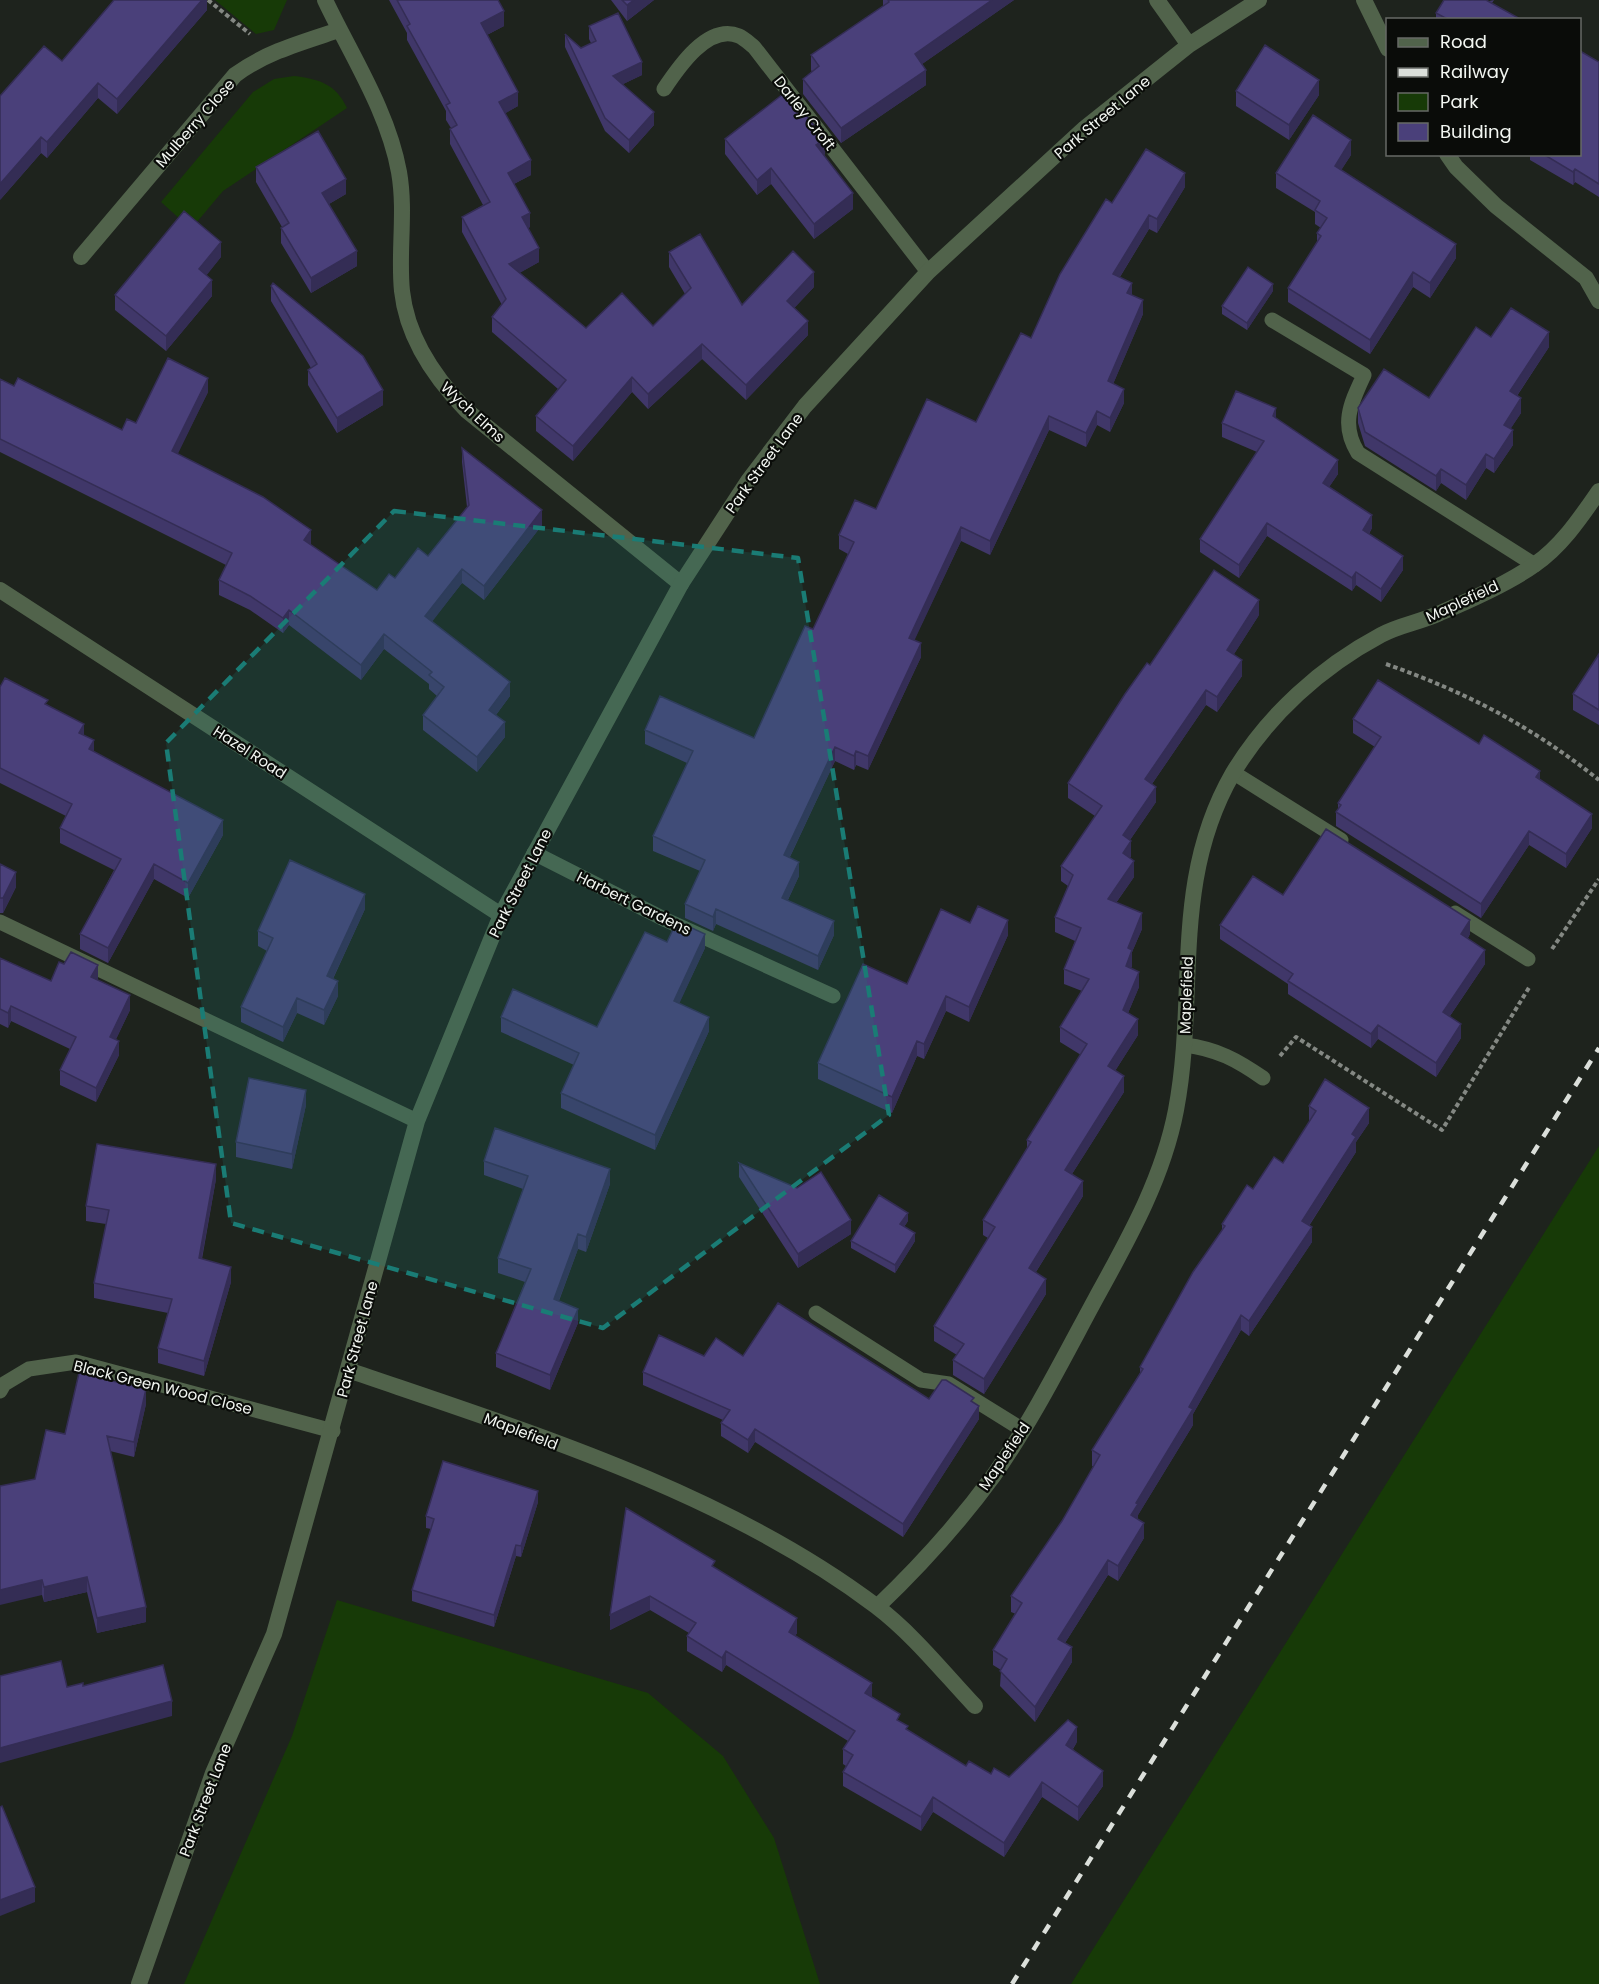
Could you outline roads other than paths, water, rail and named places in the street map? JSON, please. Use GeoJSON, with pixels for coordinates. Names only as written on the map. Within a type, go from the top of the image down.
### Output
{"type":"FeatureCollection","features":[{"type":"Feature","properties":{"kind":"street","name":"Wych Elms"},"geometry":{"type":"LineString","coordinates":[[325,0],[370,91],[399,172],[402,292],[411,328],[424,358],[441,384],[466,410],[681,584]]}},
{"type":"Feature","properties":{"kind":"street"},"geometry":{"type":"LineString","coordinates":[[1157,0],[1189,45]]}},
{"type":"Feature","properties":{"kind":"street","name":"Park Street Lane"},"geometry":{"type":"LineString","coordinates":[[139,1984],[213,1773],[274,1634],[333,1431],[417,1121],[501,915],[681,584],[748,482],[805,406],[928,272],[1085,129],[1189,45],[1259,0]]}},
{"type":"Feature","properties":{"kind":"street"},"geometry":{"type":"LineString","coordinates":[[1364,0],[1386,45]]}},
{"type":"Feature","properties":{"kind":"street","name":"Mulberry Close"},"geometry":{"type":"LineString","coordinates":[[81,257],[236,75],[254,62],[273,53],[339,30]]}},
{"type":"Feature","properties":{"kind":"street"},"geometry":{"type":"LineString","coordinates":[[1448,156],[1456,167],[1496,206],[1586,278],[1599,301]]}},
{"type":"Feature","properties":{"kind":"street","name":"Maplefield"},"geometry":{"type":"LineString","coordinates":[[877,1606],[928,1558],[993,1476],[1023,1430],[1138,1221],[1158,1174],[1176,1113],[1185,1045],[1184,1002],[1191,895],[1207,826],[1234,773],[1288,702],[1345,656],[1384,633],[1439,614],[1535,565],[1576,525],[1599,491]]}},
{"type":"Feature","properties":{"kind":"street","name":"Hazel Road"},"geometry":{"type":"LineString","coordinates":[[0,590],[501,915]]}},
{"type":"Feature","properties":{"kind":"street","name":"Maplefield"},"geometry":{"type":"LineString","coordinates":[[348,1370],[433,1398],[702,1502],[786,1546],[877,1606],[920,1647],[975,1706]]}},
{"type":"Feature","properties":{"kind":"lane","name":"Darley Croft"},"geometry":{"type":"LineString","coordinates":[[664,89],[685,59],[702,43],[723,35],[738,35],[754,47],[928,272]]}},
{"type":"Feature","properties":{"kind":"lane"},"geometry":{"type":"LineString","coordinates":[[1272,320],[1364,375],[1349,408],[1349,438],[1358,453],[1535,565]]}},
{"type":"Feature","properties":{"kind":"lane"},"geometry":{"type":"LineString","coordinates":[[1234,773],[1352,847]]}},
{"type":"Feature","properties":{"kind":"lane","name":"Harbert Gardens"},"geometry":{"type":"LineString","coordinates":[[534,853],[666,920],[833,996]]}},
{"type":"Feature","properties":{"kind":"lane"},"geometry":{"type":"LineString","coordinates":[[1440,903],[1528,959]]}},
{"type":"Feature","properties":{"kind":"lane"},"geometry":{"type":"LineString","coordinates":[[0,922],[417,1121]]}},
{"type":"Feature","properties":{"kind":"lane"},"geometry":{"type":"LineString","coordinates":[[1185,1045],[1212,1049],[1233,1057],[1263,1078]]}},
{"type":"Feature","properties":{"kind":"lane"},"geometry":{"type":"LineString","coordinates":[[816,1313],[921,1380],[949,1384],[1023,1430]]}},
{"type":"Feature","properties":{"kind":"lane","name":"Black Green Wood Close"},"geometry":{"type":"LineString","coordinates":[[0,1391],[4,1384],[29,1369],[76,1362],[333,1431]]}},
{"type":"Feature","properties":{"kind":"railway"},"geometry":{"type":"LineString","coordinates":[[1012,1984],[1599,1048]]}}]}
